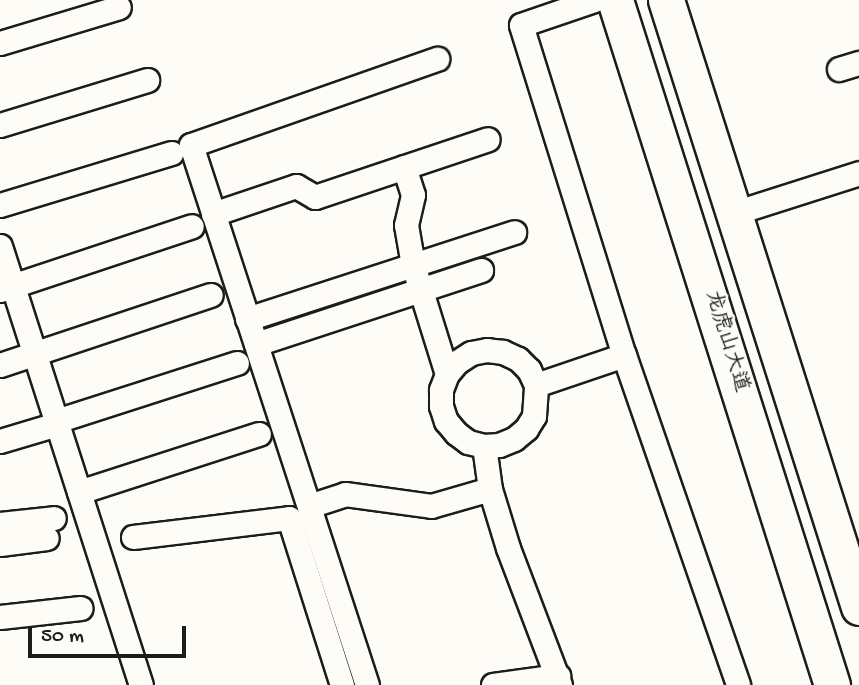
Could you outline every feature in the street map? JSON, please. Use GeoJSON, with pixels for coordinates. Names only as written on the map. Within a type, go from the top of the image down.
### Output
{"type":"FeatureCollection","features":[{"type":"Feature","properties":{"kind":"main road","name":"龙虎山大道"},"geometry":{"type":"LineString","coordinates":[[615,0],[832,685]]}},
{"type":"Feature","properties":{"kind":"main road"},"geometry":{"type":"LineString","coordinates":[[666,0],[859,607]]}},
{"type":"Feature","properties":{"kind":"street"},"geometry":{"type":"LineString","coordinates":[[594,0],[521,25],[624,355],[738,685]]}},
{"type":"Feature","properties":{"kind":"street"},"geometry":{"type":"LineString","coordinates":[[0,43],[119,7]]}},
{"type":"Feature","properties":{"kind":"street"},"geometry":{"type":"LineString","coordinates":[[367,685],[191,145],[437,59]]}},
{"type":"Feature","properties":{"kind":"street"},"geometry":{"type":"LineString","coordinates":[[0,125],[147,80]]}},
{"type":"Feature","properties":{"kind":"street"},"geometry":{"type":"LineString","coordinates":[[213,214],[296,186],[315,197],[488,139]]}},
{"type":"Feature","properties":{"kind":"street"},"geometry":{"type":"LineString","coordinates":[[0,205],[171,153]]}},
{"type":"Feature","properties":{"kind":"street"},"geometry":{"type":"LineString","coordinates":[[404,167],[413,195],[406,225],[413,265],[446,374]]}},
{"type":"Feature","properties":{"kind":"street"},"geometry":{"type":"LineString","coordinates":[[734,213],[859,173]]}},
{"type":"Feature","properties":{"kind":"street"},"geometry":{"type":"LineString","coordinates":[[6,288],[192,226]]}},
{"type":"Feature","properties":{"kind":"street"},"geometry":{"type":"LineString","coordinates":[[247,319],[514,232]]}},
{"type":"Feature","properties":{"kind":"street"},"geometry":{"type":"LineString","coordinates":[[0,246],[6,288],[35,354],[141,685]]}},
{"type":"Feature","properties":{"kind":"street"},"geometry":{"type":"LineString","coordinates":[[256,344],[481,270]]}},
{"type":"Feature","properties":{"kind":"street"},"geometry":{"type":"LineString","coordinates":[[0,365],[211,295]]}},
{"type":"Feature","properties":{"kind":"street"},"geometry":{"type":"LineString","coordinates":[[495,351],[518,359],[529,370],[536,385],[536,408],[526,429],[507,442],[484,446],[468,442],[446,421],[441,406],[441,390],[446,374],[457,362],[471,353],[495,351]]}},
{"type":"Feature","properties":{"kind":"street"},"geometry":{"type":"LineString","coordinates":[[536,385],[624,355]]}},
{"type":"Feature","properties":{"kind":"street"},"geometry":{"type":"LineString","coordinates":[[0,441],[237,363]]}},
{"type":"Feature","properties":{"kind":"street"},"geometry":{"type":"LineString","coordinates":[[79,492],[259,434]]}},
{"type":"Feature","properties":{"kind":"street"},"geometry":{"type":"LineString","coordinates":[[484,446],[490,489],[508,548],[559,680],[494,685]]}},
{"type":"Feature","properties":{"kind":"street"},"geometry":{"type":"LineString","coordinates":[[309,506],[345,494],[431,506],[490,489]]}},
{"type":"Feature","properties":{"kind":"street"},"geometry":{"type":"LineString","coordinates":[[133,537],[289,518],[342,685]]}},
{"type":"Feature","properties":{"kind":"street"},"geometry":{"type":"LineString","coordinates":[[0,524],[50,528],[0,544]]}},
{"type":"Feature","properties":{"kind":"street"},"geometry":{"type":"LineString","coordinates":[[0,617],[80,608]]}}]}
